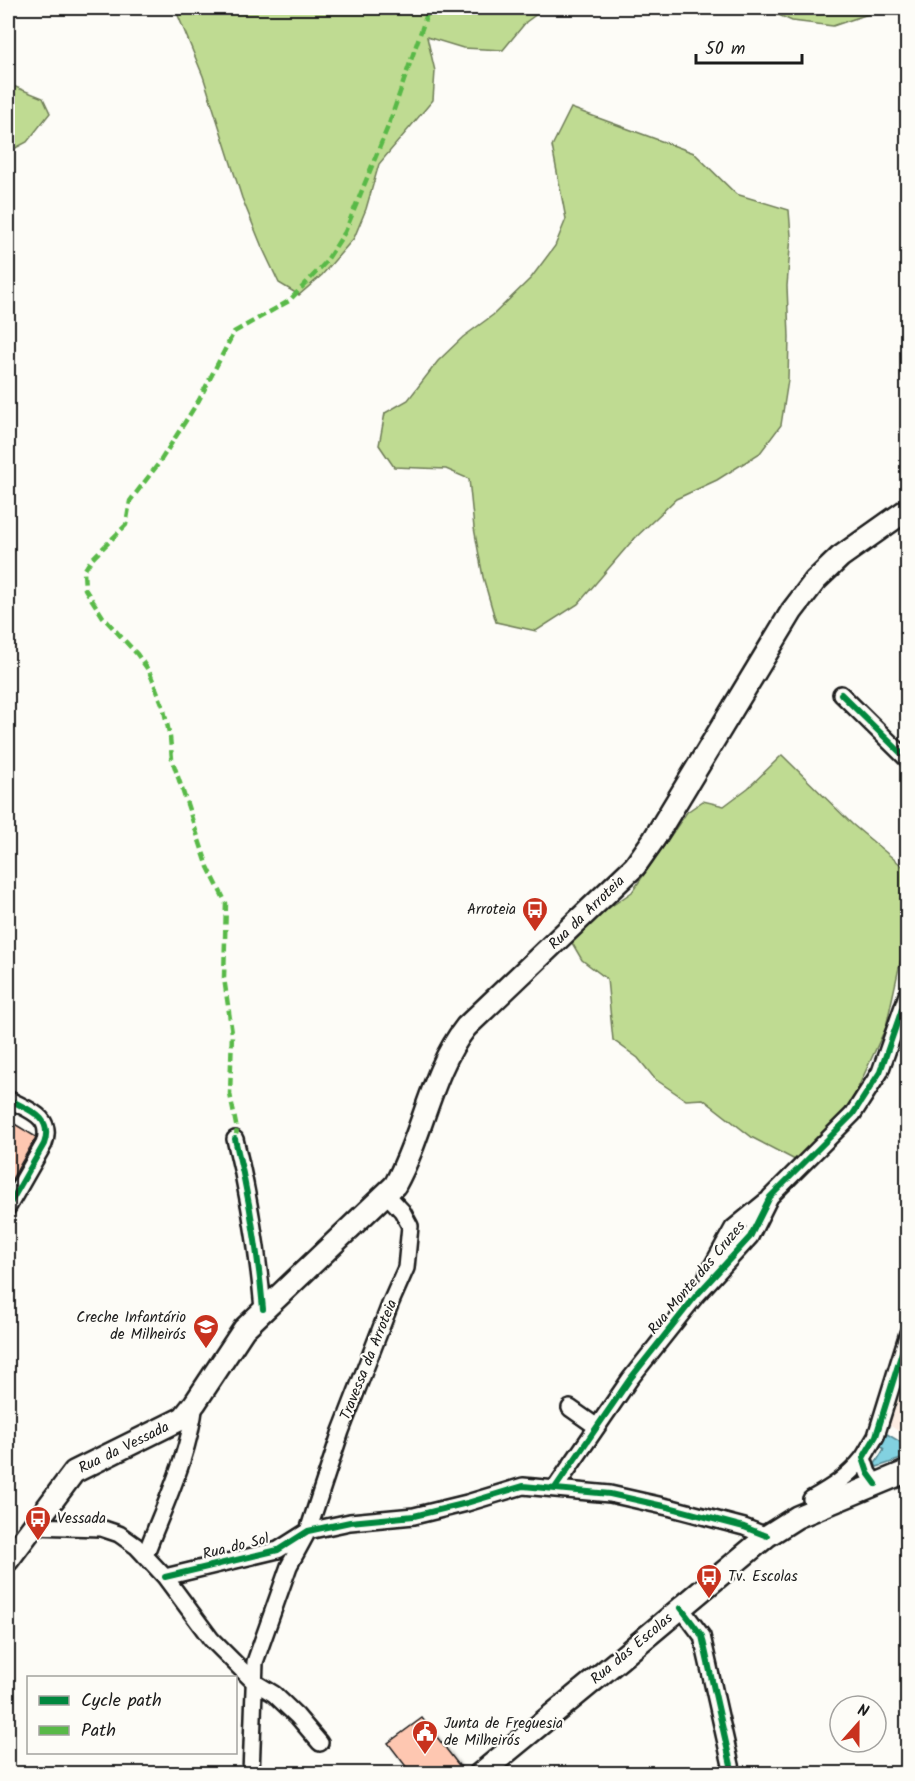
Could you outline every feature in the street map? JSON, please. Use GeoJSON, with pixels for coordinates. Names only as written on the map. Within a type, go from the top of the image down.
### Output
{"type":"FeatureCollection","features":[{"type":"Feature","properties":{"kind":"main road","name":"Rua da Arroteia"},"geometry":{"type":"LineString","coordinates":[[263,1309],[387,1195],[395,1185],[411,1154],[447,1055],[456,1039],[635,866],[654,839],[792,611],[809,588],[840,557],[908,509]]}},
{"type":"Feature","properties":{"kind":"main road","name":"Rua da Vessada"},"geometry":{"type":"LineString","coordinates":[[8,1560],[74,1472],[183,1418],[244,1329],[263,1309]]}},
{"type":"Feature","properties":{"kind":"main road","name":"Rua das Escolas"},"geometry":{"type":"LineString","coordinates":[[480,1773],[766,1536],[797,1517],[908,1471]]}},
{"type":"Feature","properties":{"kind":"street"},"geometry":{"type":"LineString","coordinates":[[841,694],[908,760]]}},
{"type":"Feature","properties":{"kind":"street","name":"Rua Monte das Cruzes"},"geometry":{"type":"LineString","coordinates":[[555,1488],[630,1378],[695,1297],[750,1237],[770,1197],[853,1114],[880,1072],[908,992]]}},
{"type":"Feature","properties":{"kind":"street"},"geometry":{"type":"LineString","coordinates":[[8,1099],[40,1118],[46,1125],[48,1134],[8,1207]]}},
{"type":"Feature","properties":{"kind":"street"},"geometry":{"type":"LineString","coordinates":[[235,1139],[248,1190],[259,1255],[263,1309]]}},
{"type":"Feature","properties":{"kind":"street","name":"Travessa da Arroteia"},"geometry":{"type":"LineString","coordinates":[[308,1531],[341,1431],[406,1268],[410,1226],[402,1211],[387,1195]]}},
{"type":"Feature","properties":{"kind":"street"},"geometry":{"type":"LineString","coordinates":[[817,1509],[810,1499],[835,1486],[849,1475],[863,1458],[876,1436],[908,1333]]}},
{"type":"Feature","properties":{"kind":"street"},"geometry":{"type":"LineString","coordinates":[[145,1556],[183,1460],[193,1427],[195,1403]]}},
{"type":"Feature","properties":{"kind":"street"},"geometry":{"type":"LineString","coordinates":[[570,1408],[597,1427]]}},
{"type":"Feature","properties":{"kind":"street"},"geometry":{"type":"LineString","coordinates":[[863,1458],[868,1473],[876,1484]]}},
{"type":"Feature","properties":{"kind":"street"},"geometry":{"type":"LineString","coordinates":[[251,1773],[255,1662],[289,1566],[308,1531],[350,1522],[414,1516],[523,1486],[610,1494],[744,1527],[766,1536]]}},
{"type":"Feature","properties":{"kind":"street"},"geometry":{"type":"LineString","coordinates":[[32,1526],[101,1528],[119,1534],[165,1577],[211,1639],[254,1682],[282,1701],[320,1743]]}},
{"type":"Feature","properties":{"kind":"street","name":"Rua do Sol"},"geometry":{"type":"LineString","coordinates":[[165,1577],[278,1550],[308,1531]]}},
{"type":"Feature","properties":{"kind":"street"},"geometry":{"type":"LineString","coordinates":[[681,1608],[702,1636],[733,1773]]}},
{"type":"Feature","properties":{"kind":"shaded area"},"geometry":{"type":"Polygon","coordinates":[[[907,1360],[908,1437],[888,1424],[907,1360]]]}},
{"type":"Feature","properties":{"kind":"green space"},"geometry":{"type":"Polygon","coordinates":[[[175,8],[545,8],[526,22],[503,50],[463,48],[427,37],[435,71],[433,100],[379,164],[366,209],[354,238],[322,275],[299,295],[279,283],[262,247],[242,198],[203,76],[175,8]]]}},
{"type":"Feature","properties":{"kind":"green space"},"geometry":{"type":"Polygon","coordinates":[[[763,8],[878,8],[874,12],[833,26],[792,21],[763,8]]]}},
{"type":"Feature","properties":{"kind":"green space"},"geometry":{"type":"Polygon","coordinates":[[[8,84],[43,98],[50,113],[27,142],[8,152],[8,84]]]}},
{"type":"Feature","properties":{"kind":"green space"},"geometry":{"type":"Polygon","coordinates":[[[571,108],[694,153],[736,194],[789,210],[791,236],[787,286],[788,380],[781,425],[760,453],[717,480],[676,499],[632,541],[578,604],[536,631],[496,622],[483,577],[474,528],[469,479],[446,469],[394,467],[379,445],[385,413],[408,400],[438,361],[463,337],[493,315],[531,278],[555,246],[566,219],[552,146],[571,108]]]}},
{"type":"Feature","properties":{"kind":"green space"},"geometry":{"type":"Polygon","coordinates":[[[782,755],[852,824],[907,870],[907,931],[886,1027],[844,1118],[797,1161],[753,1138],[703,1099],[686,1100],[655,1079],[638,1058],[613,1040],[607,979],[582,960],[568,936],[632,892],[687,812],[703,801],[724,806],[748,788],[782,755]]]}},
{"type":"Feature","properties":{"kind":"water"},"geometry":{"type":"Polygon","coordinates":[[[887,1434],[907,1446],[907,1457],[877,1467],[875,1464],[884,1449],[881,1446],[887,1434]]]}},
{"type":"Feature","properties":{"kind":"building"},"geometry":{"type":"Polygon","coordinates":[[[8,1120],[36,1137],[8,1186],[8,1120]]]}},
{"type":"Feature","properties":{"kind":"building","name":"Junta de Freguesia de Milheirós"},"geometry":{"type":"Polygon","coordinates":[[[422,1718],[465,1773],[411,1773],[388,1743],[422,1718]]]}},
{"type":"Feature","properties":{"kind":"marked path"},"geometry":{"type":"LineString","coordinates":[[235,1139],[237,1130],[230,1094],[232,1033],[224,978],[226,903],[208,867],[172,759],[163,706],[149,671],[137,654],[103,617],[85,589],[84,571],[91,560],[126,525],[130,501],[159,463],[199,400],[234,332],[289,301],[325,263],[345,232],[389,124],[429,8]]}},
{"type":"Feature","properties":{"kind":"cycle path"},"geometry":{"type":"LineString","coordinates":[[841,694],[908,760]]}},
{"type":"Feature","properties":{"kind":"cycle path"},"geometry":{"type":"LineString","coordinates":[[555,1488],[630,1379],[695,1297],[750,1237],[770,1197],[853,1114],[880,1072],[908,992]]}},
{"type":"Feature","properties":{"kind":"cycle path"},"geometry":{"type":"LineString","coordinates":[[8,1099],[37,1115],[42,1120],[46,1134],[44,1144],[8,1207]]}},
{"type":"Feature","properties":{"kind":"cycle path"},"geometry":{"type":"LineString","coordinates":[[235,1139],[252,1223],[263,1309]]}},
{"type":"Feature","properties":{"kind":"cycle path"},"geometry":{"type":"LineString","coordinates":[[876,1484],[868,1473],[863,1458],[876,1436],[908,1333]]}},
{"type":"Feature","properties":{"kind":"cycle path"},"geometry":{"type":"LineString","coordinates":[[165,1577],[278,1550],[308,1531],[350,1522],[414,1516],[523,1486],[610,1494],[744,1527],[767,1536]]}},
{"type":"Feature","properties":{"kind":"cycle path"},"geometry":{"type":"LineString","coordinates":[[681,1608],[702,1636],[733,1774]]}},
{"type":"Feature","properties":{"kind":"place","name":"Arroteia"},"geometry":{"type":"Point","coordinates":[535,933]}},
{"type":"Feature","properties":{"kind":"place","name":"Creche Infantário de Milheirós"},"geometry":{"type":"Point","coordinates":[206,1350]}},
{"type":"Feature","properties":{"kind":"place","name":"Vessada"},"geometry":{"type":"Point","coordinates":[38,1542]}},
{"type":"Feature","properties":{"kind":"place","name":"Tv. Escolas"},"geometry":{"type":"Point","coordinates":[709,1600]}},
{"type":"Feature","properties":{"kind":"place","name":"Junta de Freguesia de Milheirós"},"geometry":{"type":"Point","coordinates":[425,1756]}}]}
